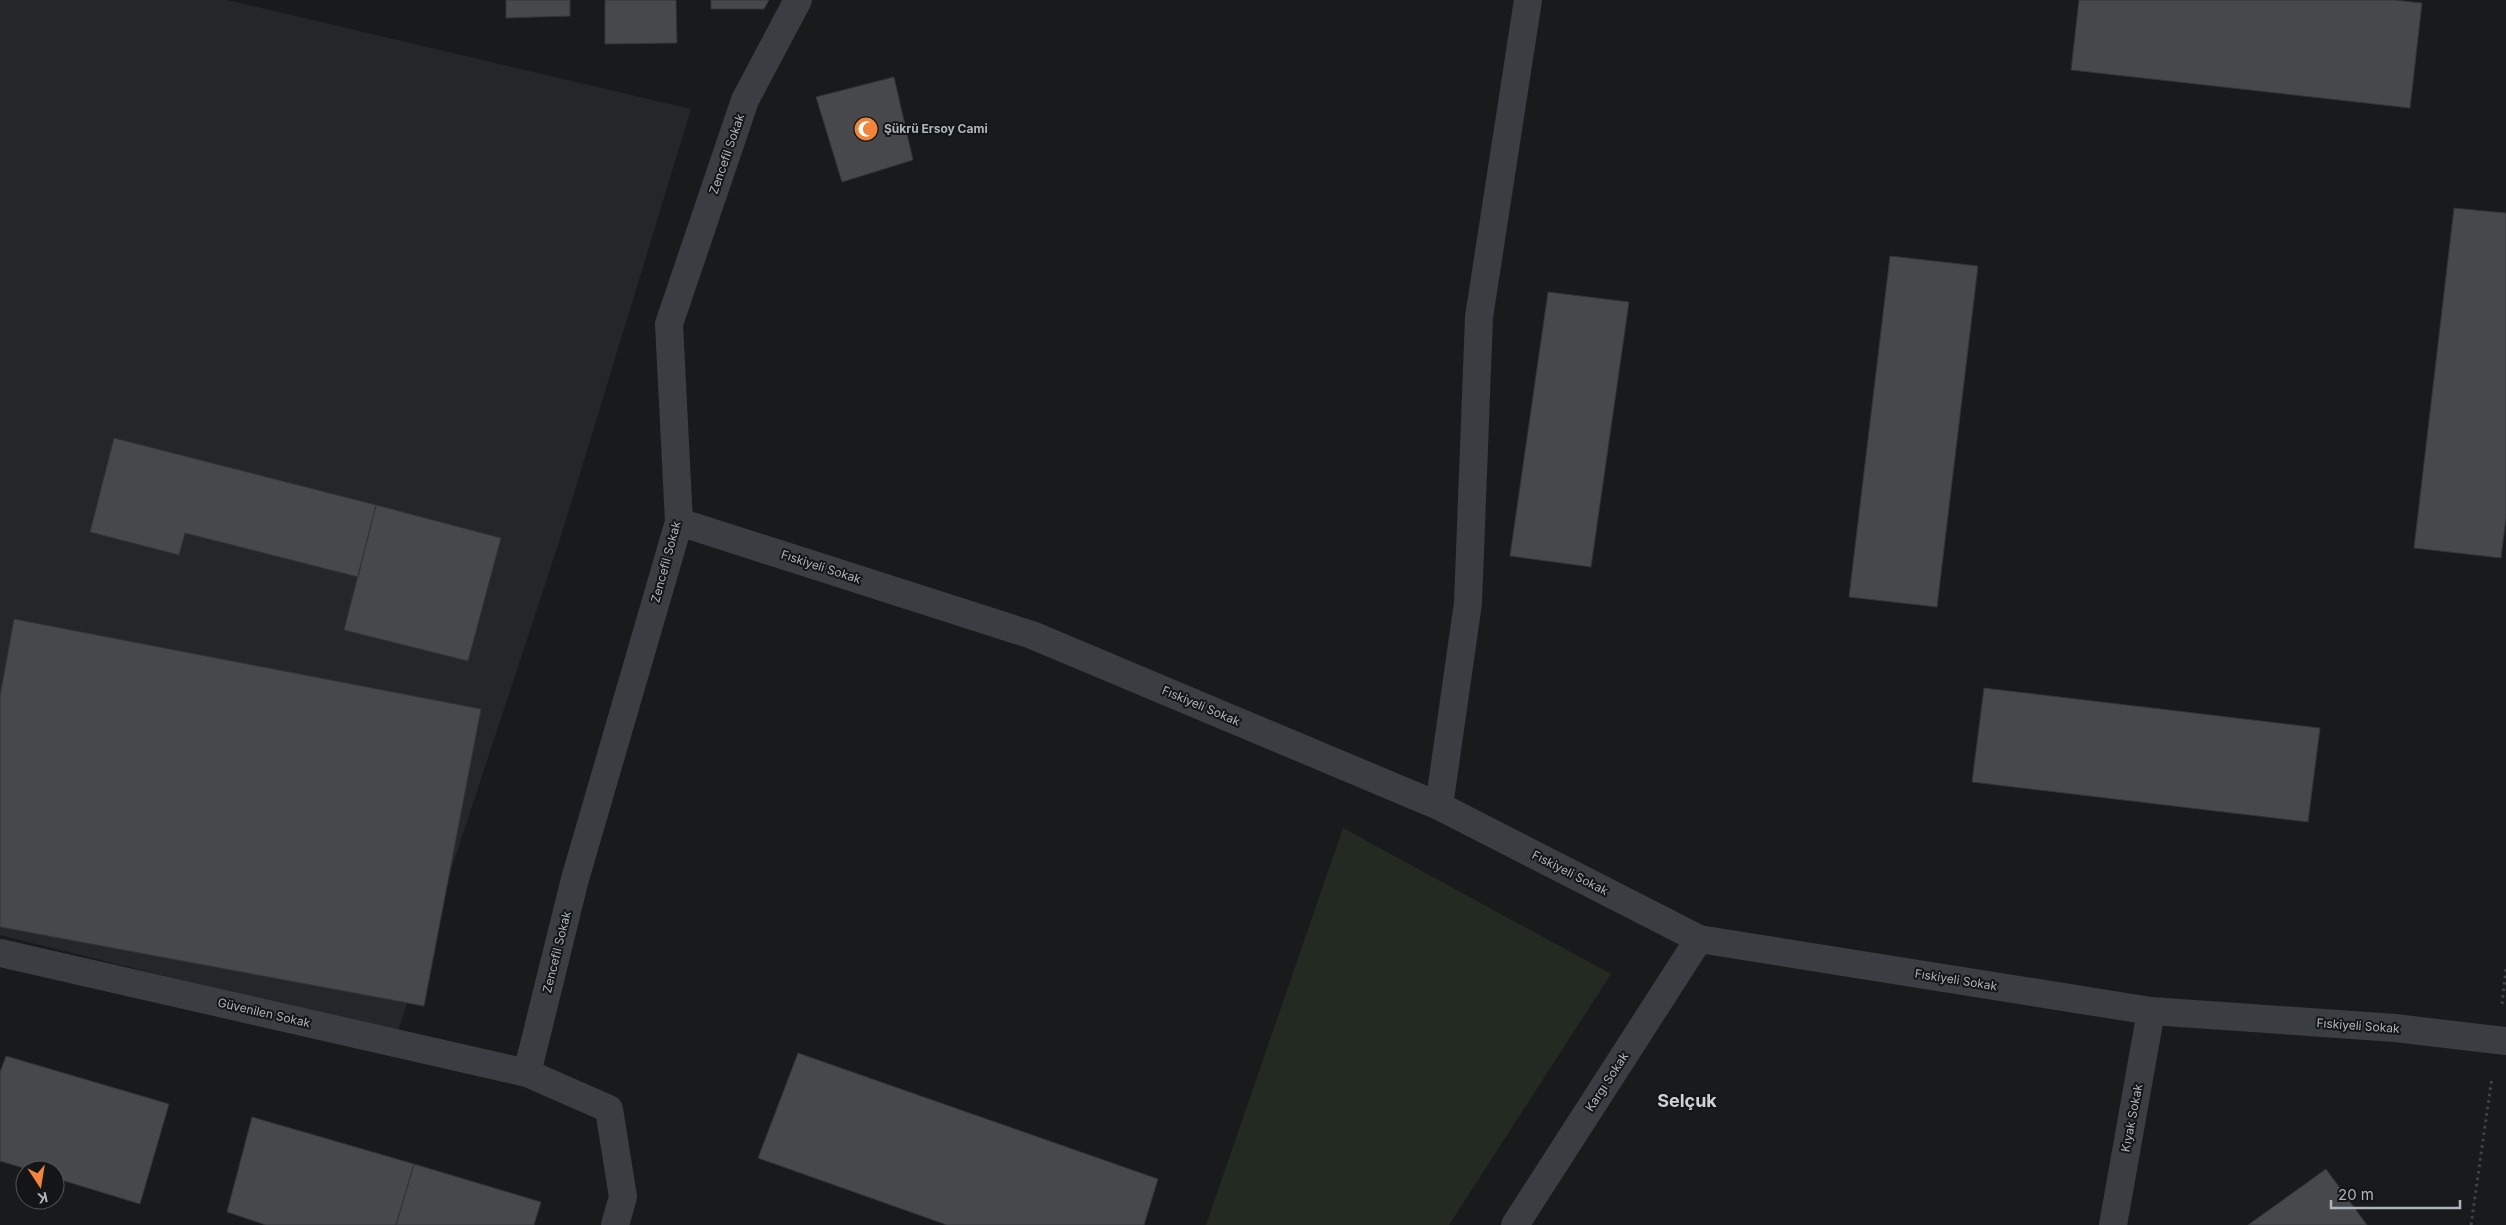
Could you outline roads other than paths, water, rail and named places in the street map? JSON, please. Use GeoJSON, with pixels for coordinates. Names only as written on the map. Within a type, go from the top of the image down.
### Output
{"type":"FeatureCollection","features":[{"type":"Feature","properties":{"kind":"street","name":"Zencefil Sokak"},"geometry":{"type":"LineString","coordinates":[[528,1073],[575,879],[679,522],[669,324],[745,100],[798,0]]}},
{"type":"Feature","properties":{"kind":"street"},"geometry":{"type":"LineString","coordinates":[[1439,806],[1468,604],[1479,317],[1528,0]]}},
{"type":"Feature","properties":{"kind":"street","name":"Fıskiyeli Sokak"},"geometry":{"type":"LineString","coordinates":[[679,522],[1032,635],[1439,806],[1699,940],[2152,1011],[2395,1028],[2502,1040]]}},
{"type":"Feature","properties":{"kind":"street","name":"Kargı Sokak"},"geometry":{"type":"LineString","coordinates":[[1516,1225],[1699,940]]}},
{"type":"Feature","properties":{"kind":"street","name":"Güvenilen Sokak"},"geometry":{"type":"LineString","coordinates":[[0,953],[528,1073],[609,1109],[623,1197],[615,1225]]}},
{"type":"Feature","properties":{"kind":"street","name":"Kıyak Sokak"},"geometry":{"type":"LineString","coordinates":[[2113,1225],[2152,1011]]}},
{"type":"Feature","properties":{"kind":"place","name":"Şükrü Ersoy Cami"},"geometry":{"type":"Point","coordinates":[866,129]}},
{"type":"Feature","properties":{"kind":"district","name":"Selçuk"},"geometry":{"type":"Point","coordinates":[1687,1101]}}]}
